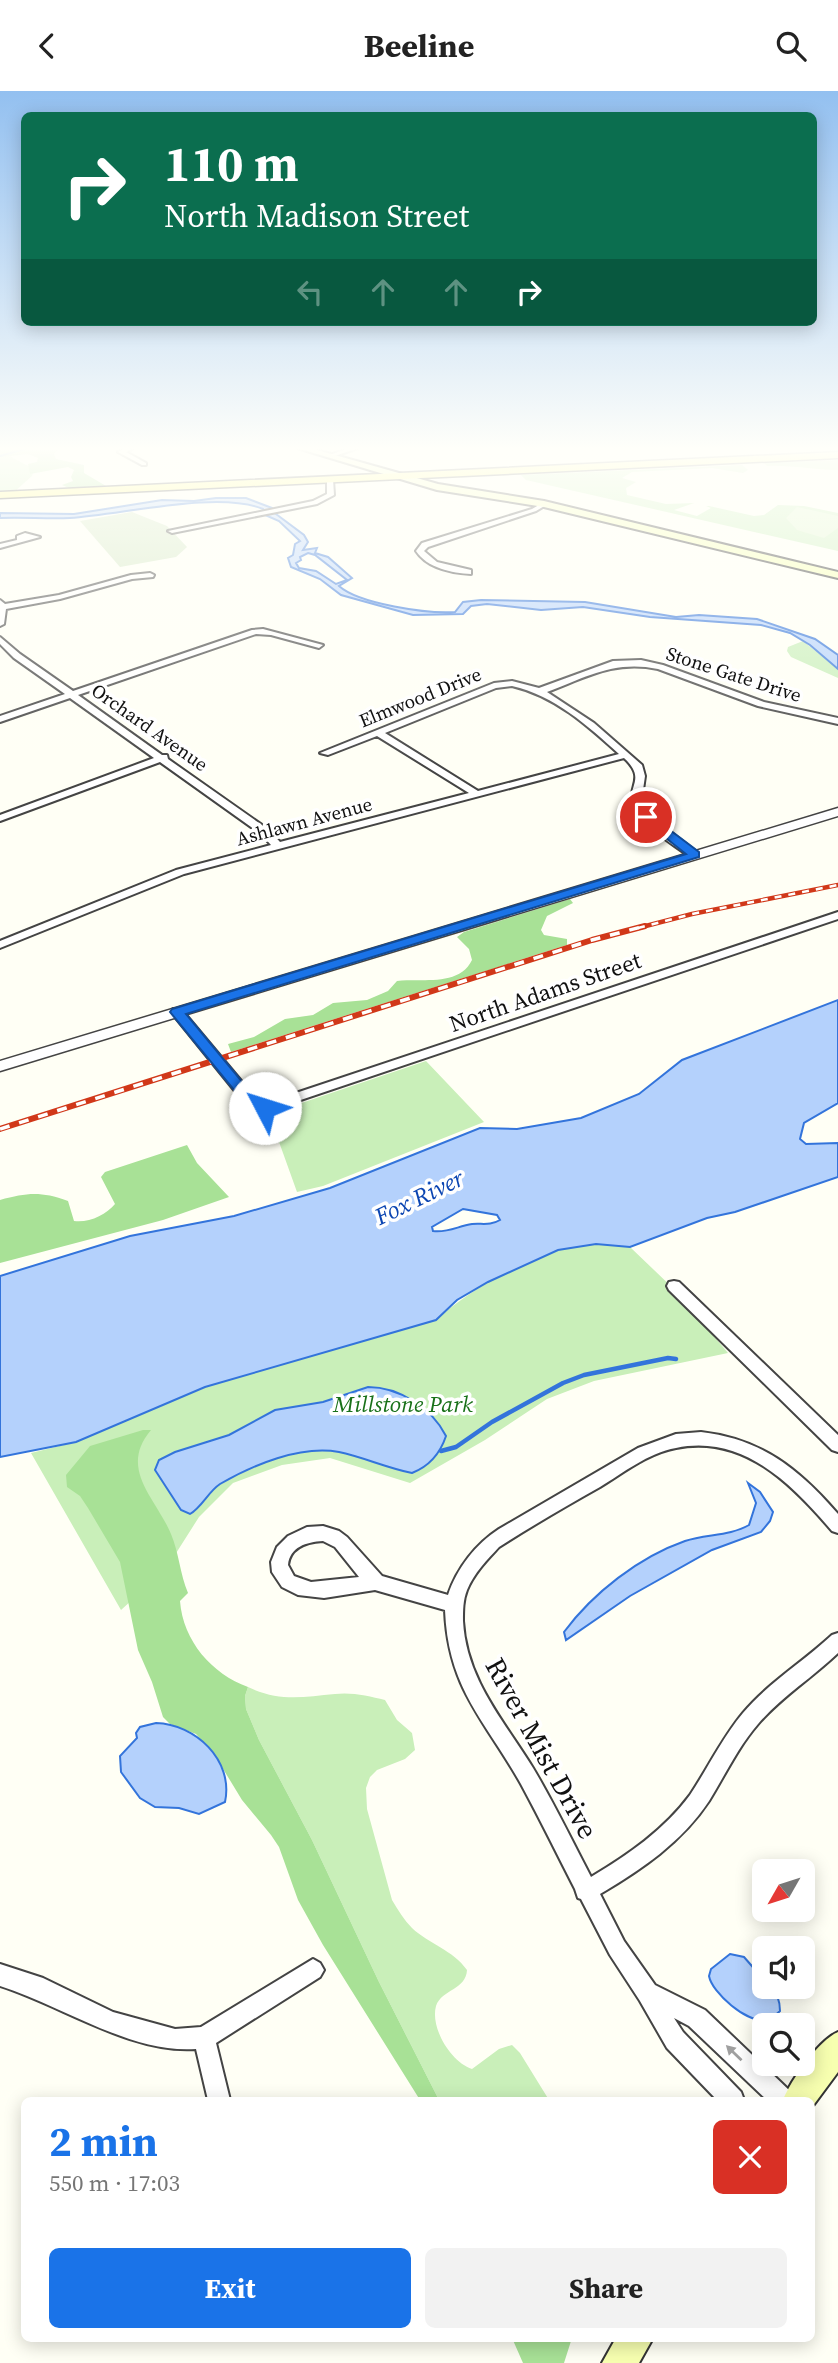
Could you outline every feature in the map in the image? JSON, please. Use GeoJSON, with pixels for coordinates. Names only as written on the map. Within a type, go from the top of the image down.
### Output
{"type":"FeatureCollection","features":[{"type":"Feature","properties":{"kind":"main road"},"geometry":{"type":"LineString","coordinates":[[751,554],[838,575]]}},
{"type":"Feature","properties":{"kind":"main road"},"geometry":{"type":"LineString","coordinates":[[800,2097],[838,2047]]}},
{"type":"Feature","properties":{"kind":"main road"},"geometry":{"type":"LineString","coordinates":[[620,2363],[633,2342]]}},
{"type":"Feature","properties":{"kind":"street"},"geometry":{"type":"LineString","coordinates":[[421,554],[436,564],[468,572]]}},
{"type":"Feature","properties":{"kind":"street"},"geometry":{"type":"LineString","coordinates":[[0,624],[2,604],[60,597],[131,577],[150,575]]}},
{"type":"Feature","properties":{"kind":"street"},"geometry":{"type":"LineString","coordinates":[[0,719],[255,632],[271,633],[319,645]]}},
{"type":"Feature","properties":{"kind":"street","name":"Orchard Avenue"},"geometry":{"type":"LineString","coordinates":[[0,639],[17,656],[164,757],[265,831],[278,846]]}},
{"type":"Feature","properties":{"kind":"street","name":"Stone Gate Drive"},"geometry":{"type":"LineString","coordinates":[[540,691],[616,663],[641,663],[660,667],[761,704],[838,721]]}},
{"type":"Feature","properties":{"kind":"street","name":"Elmwood Drive"},"geometry":{"type":"LineString","coordinates":[[325,753],[500,683],[515,682],[555,699],[639,767],[641,773],[636,799],[638,806],[646,817],[694,855]]}},
{"type":"Feature","properties":{"kind":"street"},"geometry":{"type":"LineString","coordinates":[[379,733],[477,794]]}},
{"type":"Feature","properties":{"kind":"street","name":"Ashlawn Avenue"},"geometry":{"type":"LineString","coordinates":[[0,945],[180,872],[625,755]]}},
{"type":"Feature","properties":{"kind":"street"},"geometry":{"type":"LineString","coordinates":[[0,818],[164,757]]}},
{"type":"Feature","properties":{"kind":"street"},"geometry":{"type":"LineString","coordinates":[[0,1066],[838,812]]}},
{"type":"Feature","properties":{"kind":"street","name":"North Adams Street"},"geometry":{"type":"LineString","coordinates":[[177,1012],[248,1098],[265,1108],[838,915]]}},
{"type":"Feature","properties":{"kind":"street"},"geometry":{"type":"LineString","coordinates":[[674,1286],[838,1445]]}},
{"type":"Feature","properties":{"kind":"street","name":"River Mist Drive"},"geometry":{"type":"LineString","coordinates":[[730,2097],[675,2040],[585,1891],[527,1776],[480,1705],[461,1666],[455,1633],[454,1604],[460,1585],[476,1560],[493,1542],[644,1453],[676,1441],[726,1441],[754,1450],[790,1475],[838,1526]]}},
{"type":"Feature","properties":{"kind":"street"},"geometry":{"type":"LineString","coordinates":[[376,1582],[344,1545],[332,1536],[316,1533],[303,1535],[288,1545],[280,1558],[281,1571],[288,1582],[299,1588],[316,1591],[376,1582],[454,1604]]}},
{"type":"Feature","properties":{"kind":"street"},"geometry":{"type":"LineString","coordinates":[[585,1891],[664,1840],[694,1806],[747,1722],[777,1690],[819,1660],[838,1641]]}},
{"type":"Feature","properties":{"kind":"street"},"geometry":{"type":"LineString","coordinates":[[0,1975],[35,1986],[111,2022],[175,2041],[204,2038],[313,1970]]}},
{"type":"Feature","properties":{"kind":"street","name":"River Mist Drive"},"geometry":{"type":"LineString","coordinates":[[648,1993],[697,2018],[780,2097]]}},
{"type":"Feature","properties":{"kind":"street"},"geometry":{"type":"LineString","coordinates":[[204,2038],[218,2097]]}},
{"type":"Feature","properties":{"kind":"green space"},"geometry":{"type":"Polygon","coordinates":[[[109,554],[179,554],[176,557],[120,567],[109,554]]]}},
{"type":"Feature","properties":{"kind":"green space"},"geometry":{"type":"Polygon","coordinates":[[[803,641],[838,669],[838,678],[791,657],[787,651],[788,647],[803,641]]]}},
{"type":"Feature","properties":{"kind":"green space"},"geometry":{"type":"Polygon","coordinates":[[[570,899],[573,903],[547,916],[541,930],[544,935],[567,939],[567,945],[231,1052],[228,1044],[254,1037],[285,1019],[313,1015],[333,1003],[367,1000],[388,991],[397,981],[449,978],[458,974],[466,969],[472,960],[469,949],[457,937],[464,932],[570,899]]]}},
{"type":"Feature","properties":{"kind":"green space"},"geometry":{"type":"Polygon","coordinates":[[[426,1061],[484,1122],[323,1186],[297,1192],[269,1114],[426,1061]]]}},
{"type":"Feature","properties":{"kind":"green space"},"geometry":{"type":"Polygon","coordinates":[[[187,1145],[197,1163],[229,1197],[163,1220],[0,1263],[0,1200],[41,1194],[68,1201],[74,1221],[91,1219],[102,1215],[115,1204],[101,1177],[105,1172],[187,1145]]]}},
{"type":"Feature","properties":{"kind":"green space","name":"Millstone Park"},"geometry":{"type":"Polygon","coordinates":[[[596,1244],[630,1247],[677,1292],[728,1353],[594,1381],[547,1399],[485,1440],[410,1483],[330,1458],[282,1465],[233,1483],[199,1517],[166,1569],[121,1610],[31,1453],[76,1442],[205,1387],[436,1320],[478,1289],[526,1262],[558,1250],[596,1244]]]}},
{"type":"Feature","properties":{"kind":"green space"},"geometry":{"type":"Polygon","coordinates":[[[151,1430],[142,1444],[138,1458],[139,1471],[149,1496],[174,1541],[188,1593],[180,1601],[187,1629],[193,1642],[211,1665],[248,1687],[245,1696],[246,1709],[259,1740],[312,1840],[437,2097],[418,2097],[323,1945],[298,1900],[279,1847],[242,1800],[214,1754],[196,1734],[170,1724],[163,1717],[138,1650],[120,1562],[80,1496],[67,1487],[66,1475],[90,1446],[151,1430]]]}},
{"type":"Feature","properties":{"kind":"green space"},"geometry":{"type":"Polygon","coordinates":[[[248,1687],[281,1697],[348,1694],[367,1696],[385,1700],[397,1720],[412,1733],[415,1750],[405,1759],[377,1770],[370,1777],[366,1788],[367,1809],[392,1900],[412,1928],[455,1957],[467,1970],[463,1982],[443,1996],[436,2006],[439,2034],[450,2052],[472,2069],[499,2049],[512,2045],[520,2053],[547,2097],[437,2097],[312,1840],[259,1740],[246,1709],[245,1696],[248,1687]]]}},
{"type":"Feature","properties":{"kind":"green space"},"geometry":{"type":"Polygon","coordinates":[[[514,2342],[571,2342],[564,2363],[523,2363],[514,2342]]]}},
{"type":"Feature","properties":{"kind":"water"},"geometry":{"type":"Polygon","coordinates":[[[306,554],[296,563],[299,568],[316,571],[336,584],[347,580],[312,554],[328,557],[352,578],[339,586],[377,603],[412,609],[455,612],[463,602],[481,600],[585,602],[676,617],[699,615],[757,619],[815,639],[838,655],[838,669],[810,645],[790,633],[761,625],[650,617],[583,607],[541,610],[487,604],[471,606],[463,614],[413,615],[341,595],[320,579],[291,567],[288,558],[306,554]]]}},
{"type":"Feature","properties":{"kind":"water","name":"Fox River"},"geometry":{"type":"Polygon","coordinates":[[[838,1000],[838,1103],[804,1123],[800,1139],[806,1144],[838,1143],[838,1177],[735,1212],[707,1218],[630,1247],[596,1244],[558,1250],[488,1282],[457,1300],[436,1320],[205,1387],[76,1442],[0,1457],[0,1276],[130,1236],[234,1216],[330,1188],[480,1128],[517,1129],[581,1118],[639,1094],[682,1060],[838,1000]],[[463,1209],[432,1227],[433,1231],[443,1231],[472,1224],[493,1223],[500,1220],[497,1215],[463,1209]]]}},
{"type":"Feature","properties":{"kind":"water"},"geometry":{"type":"Polygon","coordinates":[[[368,1387],[403,1395],[423,1408],[440,1426],[446,1436],[444,1442],[424,1467],[412,1473],[339,1452],[309,1451],[293,1454],[247,1470],[220,1484],[190,1514],[181,1510],[155,1470],[159,1460],[175,1452],[229,1435],[275,1410],[323,1402],[368,1387]]]}},
{"type":"Feature","properties":{"kind":"water"},"geometry":{"type":"Polygon","coordinates":[[[748,1483],[760,1492],[773,1512],[761,1532],[712,1550],[630,1596],[566,1640],[564,1632],[603,1590],[651,1556],[685,1541],[734,1531],[749,1525],[756,1503],[748,1483]]]}},
{"type":"Feature","properties":{"kind":"water"},"geometry":{"type":"Polygon","coordinates":[[[156,1723],[184,1730],[209,1747],[224,1772],[225,1802],[199,1814],[179,1808],[155,1807],[140,1798],[121,1772],[120,1756],[137,1738],[136,1733],[140,1727],[156,1723]]]}},
{"type":"Feature","properties":{"kind":"water"},"geometry":{"type":"Polygon","coordinates":[[[730,1954],[744,1957],[752,1966],[752,1999],[778,1999],[780,2011],[752,2013],[752,2018],[740,2012],[716,1990],[709,1976],[711,1969],[730,1954]]]}},
{"type":"Feature","properties":{"kind":"waterway"},"geometry":{"type":"LineString","coordinates":[[441,1451],[456,1447],[492,1422],[563,1383],[584,1375],[668,1358],[676,1359]]}},
{"type":"Feature","properties":{"kind":"railway"},"geometry":{"type":"LineString","coordinates":[[638,928],[692,914],[838,885]]}},
{"type":"Feature","properties":{"kind":"railway"},"geometry":{"type":"LineString","coordinates":[[0,1129],[592,940],[645,926]]}},
{"type":"Feature","properties":{"kind":"route"},"geometry":{"type":"LineString","coordinates":[[265,1108],[248,1098],[177,1012],[694,855],[646,817]]}}]}
